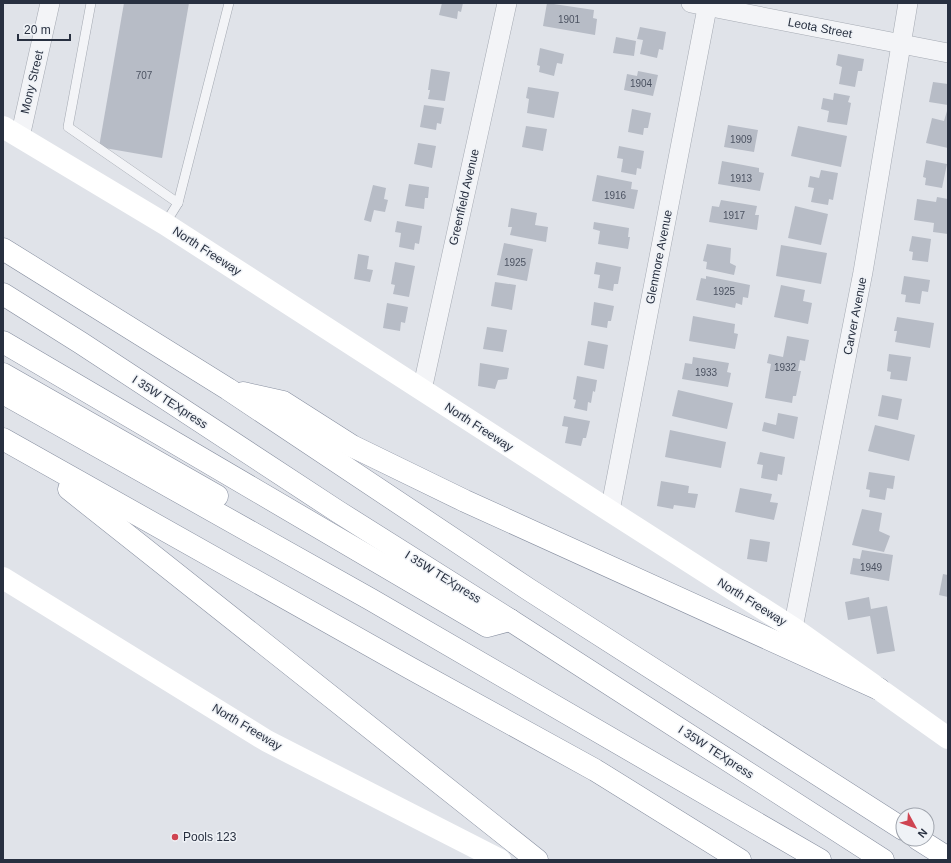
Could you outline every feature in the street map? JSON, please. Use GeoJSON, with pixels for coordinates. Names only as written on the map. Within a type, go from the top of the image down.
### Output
{"type":"FeatureCollection","features":[{"type":"Feature","properties":{"kind":"main road","name":"North Freeway"},"geometry":{"type":"LineString","coordinates":[[11,132],[165,224],[794,628],[948,738]]}},
{"type":"Feature","properties":{"kind":"main road"},"geometry":{"type":"LineString","coordinates":[[3,249],[228,389],[528,589],[895,824]]}},
{"type":"Feature","properties":{"kind":"main road","name":"I 35W TEXpress"},"geometry":{"type":"LineString","coordinates":[[3,294],[81,343],[337,511],[510,620],[875,855]]}},
{"type":"Feature","properties":{"kind":"main road"},"geometry":{"type":"LineString","coordinates":[[3,342],[487,626],[510,620]]}},
{"type":"Feature","properties":{"kind":"main road"},"geometry":{"type":"LineString","coordinates":[[3,374],[349,571],[370,599]]}},
{"type":"Feature","properties":{"kind":"main road"},"geometry":{"type":"LineString","coordinates":[[228,389],[283,402],[352,446],[458,498],[879,689]]}},
{"type":"Feature","properties":{"kind":"main road"},"geometry":{"type":"LineString","coordinates":[[3,392],[370,599],[820,860]]}},
{"type":"Feature","properties":{"kind":"main road"},"geometry":{"type":"LineString","coordinates":[[10,443],[538,860]]}},
{"type":"Feature","properties":{"kind":"main road"},"geometry":{"type":"LineString","coordinates":[[10,443],[596,770],[740,860]]}},
{"type":"Feature","properties":{"kind":"main road","name":"North Freeway"},"geometry":{"type":"LineString","coordinates":[[3,578],[267,741],[500,860]]}},
{"type":"Feature","properties":{"kind":"main road"},"geometry":{"type":"LineString","coordinates":[[931,847],[948,858]]}},
{"type":"Feature","properties":{"kind":"street","name":"Mony Street"},"geometry":{"type":"LineString","coordinates":[[11,132],[50,3]]}},
{"type":"Feature","properties":{"kind":"street","name":"Greenfield Avenue"},"geometry":{"type":"LineString","coordinates":[[422,390],[507,3]]}},
{"type":"Feature","properties":{"kind":"street","name":"Carver Avenue"},"geometry":{"type":"LineString","coordinates":[[794,628],[863,272],[908,3]]}},
{"type":"Feature","properties":{"kind":"street","name":"Leota Street"},"geometry":{"type":"LineString","coordinates":[[702,4],[948,53]]}},
{"type":"Feature","properties":{"kind":"street","name":"Glenmore Avenue"},"geometry":{"type":"LineString","coordinates":[[610,511],[702,4]]}},
{"type":"Feature","properties":{"kind":"lane"},"geometry":{"type":"LineString","coordinates":[[91,3],[68,127],[178,203]]}},
{"type":"Feature","properties":{"kind":"lane"},"geometry":{"type":"LineString","coordinates":[[165,224],[178,203],[229,3]]}},
{"type":"Feature","properties":{"kind":"building"},"geometry":{"type":"Polygon","coordinates":[[[124,3],[189,3],[162,158],[99,147],[124,3]]]}},
{"type":"Feature","properties":{"kind":"building"},"geometry":{"type":"Polygon","coordinates":[[[442,3],[463,3],[461,12],[458,11],[457,19],[439,15],[442,3]]]}},
{"type":"Feature","properties":{"kind":"building"},"geometry":{"type":"Polygon","coordinates":[[[547,3],[594,10],[593,18],[597,19],[595,35],[543,26],[547,3]]]}},
{"type":"Feature","properties":{"kind":"building"},"geometry":{"type":"Polygon","coordinates":[[[640,27],[666,32],[663,50],[659,49],[657,58],[640,54],[643,40],[637,39],[640,27]]]}},
{"type":"Feature","properties":{"kind":"building"},"geometry":{"type":"Polygon","coordinates":[[[616,37],[636,41],[634,56],[613,53],[616,37]]]}},
{"type":"Feature","properties":{"kind":"building"},"geometry":{"type":"Polygon","coordinates":[[[540,48],[564,54],[562,64],[557,63],[554,76],[539,72],[540,66],[537,65],[540,48]]]}},
{"type":"Feature","properties":{"kind":"building"},"geometry":{"type":"Polygon","coordinates":[[[838,54],[864,59],[862,71],[858,71],[855,87],[839,84],[842,67],[836,65],[838,54]]]}},
{"type":"Feature","properties":{"kind":"building"},"geometry":{"type":"Polygon","coordinates":[[[431,69],[450,72],[445,101],[428,99],[431,69]]]}},
{"type":"Feature","properties":{"kind":"building"},"geometry":{"type":"Polygon","coordinates":[[[638,71],[658,75],[653,96],[624,90],[627,74],[637,76],[638,71]]]}},
{"type":"Feature","properties":{"kind":"building"},"geometry":{"type":"Polygon","coordinates":[[[933,82],[948,84],[948,105],[929,102],[933,82]]]}},
{"type":"Feature","properties":{"kind":"building"},"geometry":{"type":"Polygon","coordinates":[[[528,87],[559,92],[554,118],[527,113],[529,99],[526,98],[528,87]]]}},
{"type":"Feature","properties":{"kind":"building"},"geometry":{"type":"Polygon","coordinates":[[[834,93],[850,96],[848,102],[851,103],[847,125],[827,122],[829,111],[821,109],[823,98],[833,100],[834,93]]]}},
{"type":"Feature","properties":{"kind":"building"},"geometry":{"type":"Polygon","coordinates":[[[424,105],[444,108],[441,124],[437,123],[436,130],[420,127],[424,105]]]}},
{"type":"Feature","properties":{"kind":"building"},"geometry":{"type":"Polygon","coordinates":[[[632,109],[651,113],[648,128],[644,128],[643,135],[628,132],[632,109]]]}},
{"type":"Feature","properties":{"kind":"building"},"geometry":{"type":"Polygon","coordinates":[[[947,111],[948,148],[926,143],[932,118],[944,121],[947,111]]]}},
{"type":"Feature","properties":{"kind":"building"},"geometry":{"type":"Polygon","coordinates":[[[728,125],[758,130],[754,152],[724,147],[728,125]]]}},
{"type":"Feature","properties":{"kind":"building"},"geometry":{"type":"Polygon","coordinates":[[[526,126],[547,129],[543,151],[522,147],[526,126]]]}},
{"type":"Feature","properties":{"kind":"building"},"geometry":{"type":"Polygon","coordinates":[[[798,126],[847,136],[841,167],[791,156],[798,126]]]}},
{"type":"Feature","properties":{"kind":"building"},"geometry":{"type":"Polygon","coordinates":[[[418,143],[436,146],[432,168],[414,164],[418,143]]]}},
{"type":"Feature","properties":{"kind":"building"},"geometry":{"type":"Polygon","coordinates":[[[619,146],[644,151],[641,169],[637,168],[636,175],[621,172],[623,159],[617,158],[619,146]]]}},
{"type":"Feature","properties":{"kind":"building"},"geometry":{"type":"Polygon","coordinates":[[[926,160],[947,164],[942,188],[925,185],[926,178],[923,177],[926,160]]]}},
{"type":"Feature","properties":{"kind":"building"},"geometry":{"type":"Polygon","coordinates":[[[722,161],[759,168],[759,172],[764,173],[760,191],[718,184],[722,161]]]}},
{"type":"Feature","properties":{"kind":"building"},"geometry":{"type":"Polygon","coordinates":[[[821,170],[838,173],[833,200],[829,199],[828,205],[811,202],[814,188],[808,187],[810,176],[819,178],[821,170]]]}},
{"type":"Feature","properties":{"kind":"building"},"geometry":{"type":"Polygon","coordinates":[[[597,175],[632,182],[631,189],[638,190],[634,209],[592,201],[597,175]]]}},
{"type":"Feature","properties":{"kind":"building"},"geometry":{"type":"Polygon","coordinates":[[[409,184],[429,187],[428,198],[425,198],[424,209],[405,206],[409,184]]]}},
{"type":"Feature","properties":{"kind":"building"},"geometry":{"type":"Polygon","coordinates":[[[373,185],[386,188],[384,199],[388,200],[385,212],[374,210],[371,222],[364,220],[373,185]]]}},
{"type":"Feature","properties":{"kind":"building"},"geometry":{"type":"Polygon","coordinates":[[[937,197],[948,199],[948,234],[933,232],[934,223],[914,220],[917,199],[936,202],[937,197]]]}},
{"type":"Feature","properties":{"kind":"building"},"geometry":{"type":"Polygon","coordinates":[[[721,200],[757,206],[755,215],[759,215],[757,230],[709,222],[712,206],[719,207],[721,200]]]}},
{"type":"Feature","properties":{"kind":"building"},"geometry":{"type":"Polygon","coordinates":[[[795,206],[828,214],[821,245],[788,238],[795,206]]]}},
{"type":"Feature","properties":{"kind":"building"},"geometry":{"type":"Polygon","coordinates":[[[511,208],[537,213],[535,225],[548,227],[546,242],[510,235],[512,227],[508,227],[511,208]]]}},
{"type":"Feature","properties":{"kind":"building"},"geometry":{"type":"Polygon","coordinates":[[[397,221],[422,226],[419,244],[415,243],[414,250],[399,247],[401,233],[395,232],[397,221]]]}},
{"type":"Feature","properties":{"kind":"building"},"geometry":{"type":"Polygon","coordinates":[[[594,222],[629,228],[628,237],[630,237],[628,249],[598,244],[600,231],[593,229],[594,222]]]}},
{"type":"Feature","properties":{"kind":"building"},"geometry":{"type":"Polygon","coordinates":[[[912,236],[931,239],[928,262],[912,260],[913,252],[909,251],[912,236]]]}},
{"type":"Feature","properties":{"kind":"building"},"geometry":{"type":"Polygon","coordinates":[[[504,243],[533,249],[527,281],[497,275],[504,243]]]}},
{"type":"Feature","properties":{"kind":"building"},"geometry":{"type":"Polygon","coordinates":[[[707,244],[731,248],[730,263],[736,266],[734,275],[706,269],[707,262],[703,261],[707,244]]]}},
{"type":"Feature","properties":{"kind":"building"},"geometry":{"type":"Polygon","coordinates":[[[781,245],[827,253],[821,284],[776,276],[781,245]]]}},
{"type":"Feature","properties":{"kind":"building"},"geometry":{"type":"Polygon","coordinates":[[[358,254],[369,256],[367,269],[373,270],[370,282],[354,279],[358,254]]]}},
{"type":"Feature","properties":{"kind":"building"},"geometry":{"type":"Polygon","coordinates":[[[395,262],[415,266],[409,297],[393,294],[395,285],[391,284],[395,262]]]}},
{"type":"Feature","properties":{"kind":"building"},"geometry":{"type":"Polygon","coordinates":[[[596,262],[621,267],[618,284],[614,284],[613,291],[598,288],[600,275],[594,274],[596,262]]]}},
{"type":"Feature","properties":{"kind":"building"},"geometry":{"type":"Polygon","coordinates":[[[706,276],[750,285],[748,298],[743,297],[742,305],[736,303],[735,308],[696,300],[701,278],[706,279],[706,276]]]}},
{"type":"Feature","properties":{"kind":"building"},"geometry":{"type":"Polygon","coordinates":[[[904,276],[930,280],[928,292],[922,291],[920,304],[905,302],[906,295],[901,294],[904,276]]]}},
{"type":"Feature","properties":{"kind":"building"},"geometry":{"type":"Polygon","coordinates":[[[495,282],[516,285],[512,310],[491,306],[495,282]]]}},
{"type":"Feature","properties":{"kind":"building"},"geometry":{"type":"Polygon","coordinates":[[[781,285],[805,290],[803,301],[812,303],[808,324],[774,317],[781,285]]]}},
{"type":"Feature","properties":{"kind":"building"},"geometry":{"type":"Polygon","coordinates":[[[594,302],[614,306],[611,321],[608,321],[607,328],[591,325],[594,302]]]}},
{"type":"Feature","properties":{"kind":"building"},"geometry":{"type":"Polygon","coordinates":[[[387,303],[408,307],[405,323],[401,322],[400,331],[383,328],[387,303]]]}},
{"type":"Feature","properties":{"kind":"building"},"geometry":{"type":"Polygon","coordinates":[[[693,316],[735,324],[734,333],[738,334],[735,349],[689,341],[693,316]]]}},
{"type":"Feature","properties":{"kind":"building"},"geometry":{"type":"Polygon","coordinates":[[[897,317],[934,323],[930,348],[895,342],[897,331],[894,331],[897,317]]]}},
{"type":"Feature","properties":{"kind":"building"},"geometry":{"type":"Polygon","coordinates":[[[487,327],[507,330],[503,352],[483,349],[487,327]]]}},
{"type":"Feature","properties":{"kind":"building"},"geometry":{"type":"Polygon","coordinates":[[[787,336],[809,340],[805,361],[800,360],[798,371],[801,371],[796,396],[793,396],[792,403],[765,398],[771,364],[767,363],[769,354],[783,357],[787,336]]]}},
{"type":"Feature","properties":{"kind":"building"},"geometry":{"type":"Polygon","coordinates":[[[588,341],[608,345],[604,369],[584,365],[588,341]]]}},
{"type":"Feature","properties":{"kind":"building"},"geometry":{"type":"Polygon","coordinates":[[[889,354],[911,357],[907,381],[890,379],[891,372],[887,371],[889,354]]]}},
{"type":"Feature","properties":{"kind":"building"},"geometry":{"type":"Polygon","coordinates":[[[693,357],[729,363],[727,372],[731,373],[728,387],[682,379],[685,363],[692,364],[693,357]]]}},
{"type":"Feature","properties":{"kind":"building"},"geometry":{"type":"Polygon","coordinates":[[[480,363],[509,368],[507,379],[498,380],[495,389],[478,386],[480,363]]]}},
{"type":"Feature","properties":{"kind":"building"},"geometry":{"type":"Polygon","coordinates":[[[577,376],[597,380],[591,403],[588,402],[587,411],[574,408],[576,400],[573,399],[577,376]]]}},
{"type":"Feature","properties":{"kind":"building"},"geometry":{"type":"Polygon","coordinates":[[[678,390],[733,403],[727,429],[672,416],[678,390]]]}},
{"type":"Feature","properties":{"kind":"building"},"geometry":{"type":"Polygon","coordinates":[[[882,395],[902,399],[898,420],[878,416],[882,395]]]}},
{"type":"Feature","properties":{"kind":"building"},"geometry":{"type":"Polygon","coordinates":[[[778,413],[798,417],[794,439],[762,431],[764,422],[776,425],[778,413]]]}},
{"type":"Feature","properties":{"kind":"building"},"geometry":{"type":"Polygon","coordinates":[[[564,416],[590,421],[586,438],[583,438],[581,446],[565,443],[568,427],[562,426],[564,416]]]}},
{"type":"Feature","properties":{"kind":"building"},"geometry":{"type":"Polygon","coordinates":[[[875,425],[915,435],[909,461],[868,451],[875,425]]]}},
{"type":"Feature","properties":{"kind":"building"},"geometry":{"type":"Polygon","coordinates":[[[670,430],[726,442],[721,468],[665,457],[670,430]]]}},
{"type":"Feature","properties":{"kind":"building"},"geometry":{"type":"Polygon","coordinates":[[[760,452],[785,457],[782,475],[778,474],[777,481],[761,478],[763,465],[757,464],[760,452]]]}},
{"type":"Feature","properties":{"kind":"building"},"geometry":{"type":"Polygon","coordinates":[[[869,472],[895,476],[893,489],[887,488],[885,500],[869,497],[870,490],[866,489],[869,472]]]}},
{"type":"Feature","properties":{"kind":"building"},"geometry":{"type":"Polygon","coordinates":[[[661,481],[689,486],[688,493],[698,494],[695,508],[674,505],[673,509],[657,506],[661,481]]]}},
{"type":"Feature","properties":{"kind":"building"},"geometry":{"type":"Polygon","coordinates":[[[740,488],[772,494],[770,502],[778,503],[774,520],[735,512],[740,488]]]}},
{"type":"Feature","properties":{"kind":"building"},"geometry":{"type":"Polygon","coordinates":[[[862,509],[882,513],[879,531],[890,536],[884,552],[852,545],[862,509]]]}},
{"type":"Feature","properties":{"kind":"building"},"geometry":{"type":"Polygon","coordinates":[[[750,539],[770,542],[767,562],[747,559],[750,539]]]}},
{"type":"Feature","properties":{"kind":"building"},"geometry":{"type":"Polygon","coordinates":[[[862,550],[893,555],[889,581],[850,574],[853,558],[860,559],[862,550]]]}},
{"type":"Feature","properties":{"kind":"building"},"geometry":{"type":"Polygon","coordinates":[[[943,574],[948,575],[948,597],[939,595],[943,574]]]}},
{"type":"Feature","properties":{"kind":"building"},"geometry":{"type":"Polygon","coordinates":[[[869,597],[871,609],[887,606],[895,651],[877,654],[870,616],[848,620],[845,602],[869,597]]]}},
{"type":"Feature","properties":{"kind":"place","name":"Pools 123"},"geometry":{"type":"Point","coordinates":[175,837]}}]}
